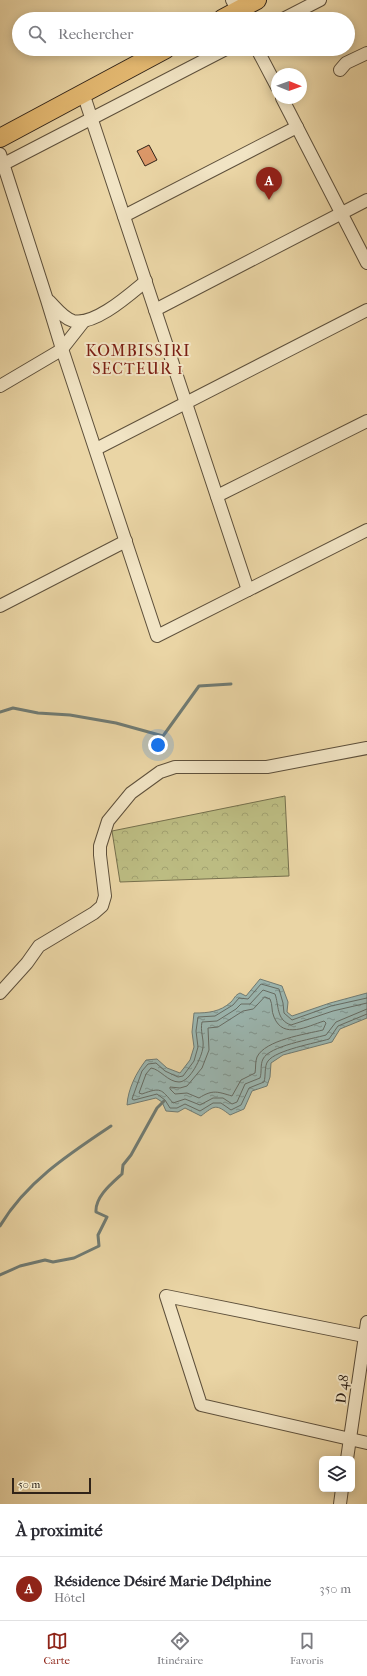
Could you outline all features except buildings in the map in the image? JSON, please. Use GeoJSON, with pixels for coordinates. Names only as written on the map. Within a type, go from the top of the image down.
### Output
{"type":"FeatureCollection","features":[{"type":"Feature","properties":{"kind":"highway"},"geometry":{"type":"LineString","coordinates":[[237,10],[257,0]]}},
{"type":"Feature","properties":{"kind":"highway"},"geometry":{"type":"LineString","coordinates":[[0,138],[153,56]]}},
{"type":"Feature","properties":{"kind":"street"},"geometry":{"type":"LineString","coordinates":[[297,12],[320,0]]}},
{"type":"Feature","properties":{"kind":"street"},"geometry":{"type":"LineString","coordinates":[[340,70],[346,63],[367,53]]}},
{"type":"Feature","properties":{"kind":"street"},"geometry":{"type":"LineString","coordinates":[[213,56],[92,119],[1,162],[48,300],[62,349],[157,636],[367,530]]}},
{"type":"Feature","properties":{"kind":"street"},"geometry":{"type":"LineString","coordinates":[[261,56],[271,76]]}},
{"type":"Feature","properties":{"kind":"street"},"geometry":{"type":"LineString","coordinates":[[83,93],[248,590]]}},
{"type":"Feature","properties":{"kind":"street"},"geometry":{"type":"LineString","coordinates":[[285,104],[367,263]]}},
{"type":"Feature","properties":{"kind":"street"},"geometry":{"type":"LineString","coordinates":[[124,216],[297,127]]}},
{"type":"Feature","properties":{"kind":"street"},"geometry":{"type":"LineString","coordinates":[[155,310],[367,200]]}},
{"type":"Feature","properties":{"kind":"street"},"geometry":{"type":"LineString","coordinates":[[0,386],[62,349],[84,322],[120,303],[146,281]]}},
{"type":"Feature","properties":{"kind":"street"},"geometry":{"type":"LineString","coordinates":[[48,300],[62,314],[73,321],[84,322]]}},
{"type":"Feature","properties":{"kind":"street"},"geometry":{"type":"LineString","coordinates":[[96,449],[367,310]]}},
{"type":"Feature","properties":{"kind":"street"},"geometry":{"type":"LineString","coordinates":[[217,496],[367,421]]}},
{"type":"Feature","properties":{"kind":"street"},"geometry":{"type":"LineString","coordinates":[[0,606],[126,541]]}},
{"type":"Feature","properties":{"kind":"street"},"geometry":{"type":"LineString","coordinates":[[0,993],[27,964],[39,946],[94,913],[102,906],[105,896],[100,846],[108,821],[131,793],[160,772],[175,767],[267,767],[367,748]]}},
{"type":"Feature","properties":{"kind":"street"},"geometry":{"type":"LineString","coordinates":[[364,1336],[166,1296],[201,1405],[367,1443]]}},
{"type":"Feature","properties":{"kind":"street","name":"D 48"},"geometry":{"type":"LineString","coordinates":[[347,1456],[367,1322]]}},
{"type":"Feature","properties":{"kind":"street"},"geometry":{"type":"LineString","coordinates":[[340,1504],[342,1492]]}},
{"type":"Feature","properties":{"kind":"green space"},"geometry":{"type":"Polygon","coordinates":[[[285,796],[289,876],[120,882],[112,831],[285,796]]]}},
{"type":"Feature","properties":{"kind":"water"},"geometry":{"type":"Polygon","coordinates":[[[260,979],[282,986],[288,1002],[287,1012],[292,1016],[330,1003],[367,993],[367,1018],[340,1029],[332,1042],[283,1055],[271,1063],[270,1077],[267,1086],[252,1091],[244,1109],[230,1115],[222,1109],[216,1107],[201,1116],[185,1108],[178,1112],[166,1111],[162,1102],[156,1098],[127,1105],[133,1081],[146,1060],[157,1059],[167,1068],[180,1073],[190,1060],[194,1047],[192,1032],[194,1013],[209,1012],[223,1008],[240,993],[246,996],[260,979]]]}},
{"type":"Feature","properties":{"kind":"waterway"},"geometry":{"type":"LineString","coordinates":[[0,712],[13,708],[38,713],[70,715],[116,723],[163,736],[199,686],[231,684]]}},
{"type":"Feature","properties":{"kind":"waterway"},"geometry":{"type":"LineString","coordinates":[[0,1275],[20,1266],[45,1260],[53,1262],[74,1258],[99,1246],[98,1235],[107,1217],[96,1212],[98,1201],[104,1191],[122,1174],[123,1165],[131,1155],[157,1108],[164,1101]]}},
{"type":"Feature","properties":{"kind":"waterway"},"geometry":{"type":"LineString","coordinates":[[0,1226],[22,1196],[35,1182],[64,1158],[111,1126]]}},
{"type":"Feature","properties":{"kind":"place","name":"Résidence Désiré Marie Délphine"},"geometry":{"type":"Point","coordinates":[269,200]}},
{"type":"Feature","properties":{"kind":"district","name":"KOMBISSIRI SECTEUR 1"},"geometry":{"type":"Point","coordinates":[138,359]}}]}
